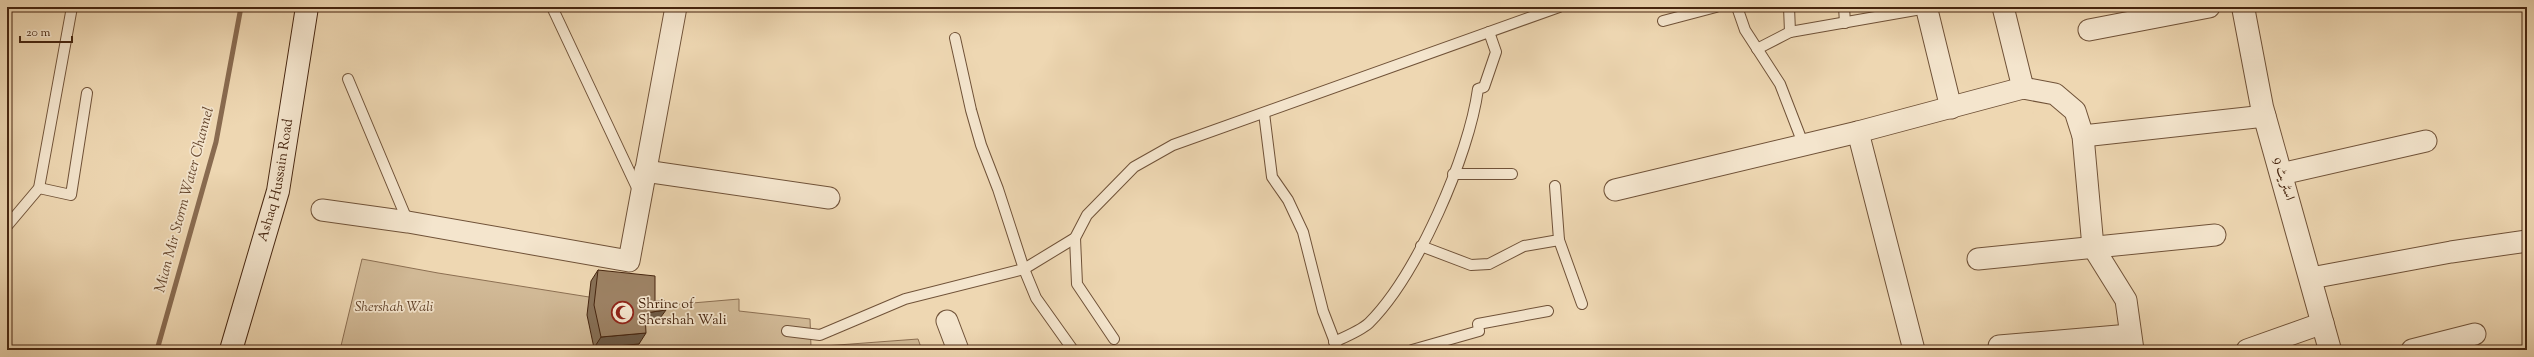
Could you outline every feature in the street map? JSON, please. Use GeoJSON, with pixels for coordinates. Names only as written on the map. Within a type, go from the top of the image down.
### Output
{"type":"FeatureCollection","features":[{"type":"Feature","properties":{"kind":"street","name":"Ashaq Hussain Road"},"geometry":{"type":"LineString","coordinates":[[232,350],[278,191],[307,7]]}},
{"type":"Feature","properties":{"kind":"street"},"geometry":{"type":"LineString","coordinates":[[322,210],[408,222],[625,262],[629,261],[676,7]]}},
{"type":"Feature","properties":{"kind":"street"},"geometry":{"type":"LineString","coordinates":[[2004,7],[2023,88]]}},
{"type":"Feature","properties":{"kind":"street"},"geometry":{"type":"LineString","coordinates":[[2089,30],[2209,7]]}},
{"type":"Feature","properties":{"kind":"street","name":"اسٹریٹ 9"},"geometry":{"type":"LineString","coordinates":[[2243,7],[2265,116],[2330,350]]}},
{"type":"Feature","properties":{"kind":"street"},"geometry":{"type":"LineString","coordinates":[[1927,8],[1951,108]]}},
{"type":"Feature","properties":{"kind":"street"},"geometry":{"type":"LineString","coordinates":[[1615,190],[1804,146],[2023,88],[2055,94],[2075,111],[2083,136],[2093,247],[2126,300],[2132,342],[1999,346]]}},
{"type":"Feature","properties":{"kind":"street"},"geometry":{"type":"LineString","coordinates":[[2083,136],[2265,116]]}},
{"type":"Feature","properties":{"kind":"street"},"geometry":{"type":"LineString","coordinates":[[1858,132],[1914,350]]}},
{"type":"Feature","properties":{"kind":"street"},"geometry":{"type":"LineString","coordinates":[[2281,174],[2426,141]]}},
{"type":"Feature","properties":{"kind":"street"},"geometry":{"type":"LineString","coordinates":[[645,171],[829,198]]}},
{"type":"Feature","properties":{"kind":"street"},"geometry":{"type":"LineString","coordinates":[[1978,259],[2215,235]]}},
{"type":"Feature","properties":{"kind":"street"},"geometry":{"type":"LineString","coordinates":[[2311,278],[2451,252],[2527,241]]}},
{"type":"Feature","properties":{"kind":"street"},"geometry":{"type":"LineString","coordinates":[[947,321],[958,350]]}},
{"type":"Feature","properties":{"kind":"street"},"geometry":{"type":"LineString","coordinates":[[2247,350],[2323,323]]}},
{"type":"Feature","properties":{"kind":"street"},"geometry":{"type":"LineString","coordinates":[[2412,350],[2475,334]]}},
{"type":"Feature","properties":{"kind":"lane"},"geometry":{"type":"LineString","coordinates":[[7,226],[39,188],[72,7]]}},
{"type":"Feature","properties":{"kind":"lane"},"geometry":{"type":"LineString","coordinates":[[552,7],[641,195]]}},
{"type":"Feature","properties":{"kind":"lane"},"geometry":{"type":"LineString","coordinates":[[1114,339],[1077,284],[1075,238],[1087,215],[1134,167],[1173,145],[1559,7]]}},
{"type":"Feature","properties":{"kind":"lane"},"geometry":{"type":"LineString","coordinates":[[1663,21],[1716,7]]}},
{"type":"Feature","properties":{"kind":"lane"},"geometry":{"type":"LineString","coordinates":[[1737,7],[1745,30],[1780,84],[1804,146]]}},
{"type":"Feature","properties":{"kind":"lane"},"geometry":{"type":"LineString","coordinates":[[1789,7],[1790,32]]}},
{"type":"Feature","properties":{"kind":"lane"},"geometry":{"type":"LineString","coordinates":[[1844,7],[1845,23]]}},
{"type":"Feature","properties":{"kind":"lane"},"geometry":{"type":"LineString","coordinates":[[1757,49],[1790,32],[1927,8]]}},
{"type":"Feature","properties":{"kind":"lane"},"geometry":{"type":"LineString","coordinates":[[1264,113],[1272,177],[1288,200],[1303,232],[1322,311],[1336,346],[1368,324],[1405,276],[1438,216],[1475,113],[1478,89],[1484,87],[1496,52],[1489,32]]}},
{"type":"Feature","properties":{"kind":"lane"},"geometry":{"type":"LineString","coordinates":[[955,38],[981,145],[998,189],[1024,269],[1036,298],[1073,350]]}},
{"type":"Feature","properties":{"kind":"lane"},"geometry":{"type":"LineString","coordinates":[[348,79],[408,222]]}},
{"type":"Feature","properties":{"kind":"lane"},"geometry":{"type":"LineString","coordinates":[[39,188],[71,195],[87,93]]}},
{"type":"Feature","properties":{"kind":"lane"},"geometry":{"type":"LineString","coordinates":[[1453,174],[1512,174]]}},
{"type":"Feature","properties":{"kind":"lane"},"geometry":{"type":"LineString","coordinates":[[1555,186],[1559,240],[1582,304]]}},
{"type":"Feature","properties":{"kind":"lane"},"geometry":{"type":"LineString","coordinates":[[787,331],[820,335],[905,299],[1024,269],[1075,238]]}},
{"type":"Feature","properties":{"kind":"lane"},"geometry":{"type":"LineString","coordinates":[[1421,246],[1471,265],[1489,264],[1524,246],[1559,240]]}},
{"type":"Feature","properties":{"kind":"lane"},"geometry":{"type":"LineString","coordinates":[[1412,350],[1479,331],[1478,324],[1548,311]]}},
{"type":"Feature","properties":{"kind":"green space","name":"Shershah Wali"},"geometry":{"type":"Polygon","coordinates":[[[362,259],[438,273],[589,297],[669,305],[739,299],[739,311],[810,319],[811,347],[918,339],[922,350],[340,350],[362,259]]]}},
{"type":"Feature","properties":{"kind":"building","name":"Shrine of Shershah Wali"},"geometry":{"type":"Polygon","coordinates":[[[598,270],[655,276],[655,301],[664,300],[666,310],[645,313],[646,333],[601,337],[594,305],[598,270]]]}},
{"type":"Feature","properties":{"kind":"waterway","name":"Mian Mir Storm Water Channel"},"geometry":{"type":"LineString","coordinates":[[157,350],[216,142],[241,7]]}},
{"type":"Feature","properties":{"kind":"place","name":"Shrine of Shershah Wali"},"geometry":{"type":"Point","coordinates":[622,313]}}]}
